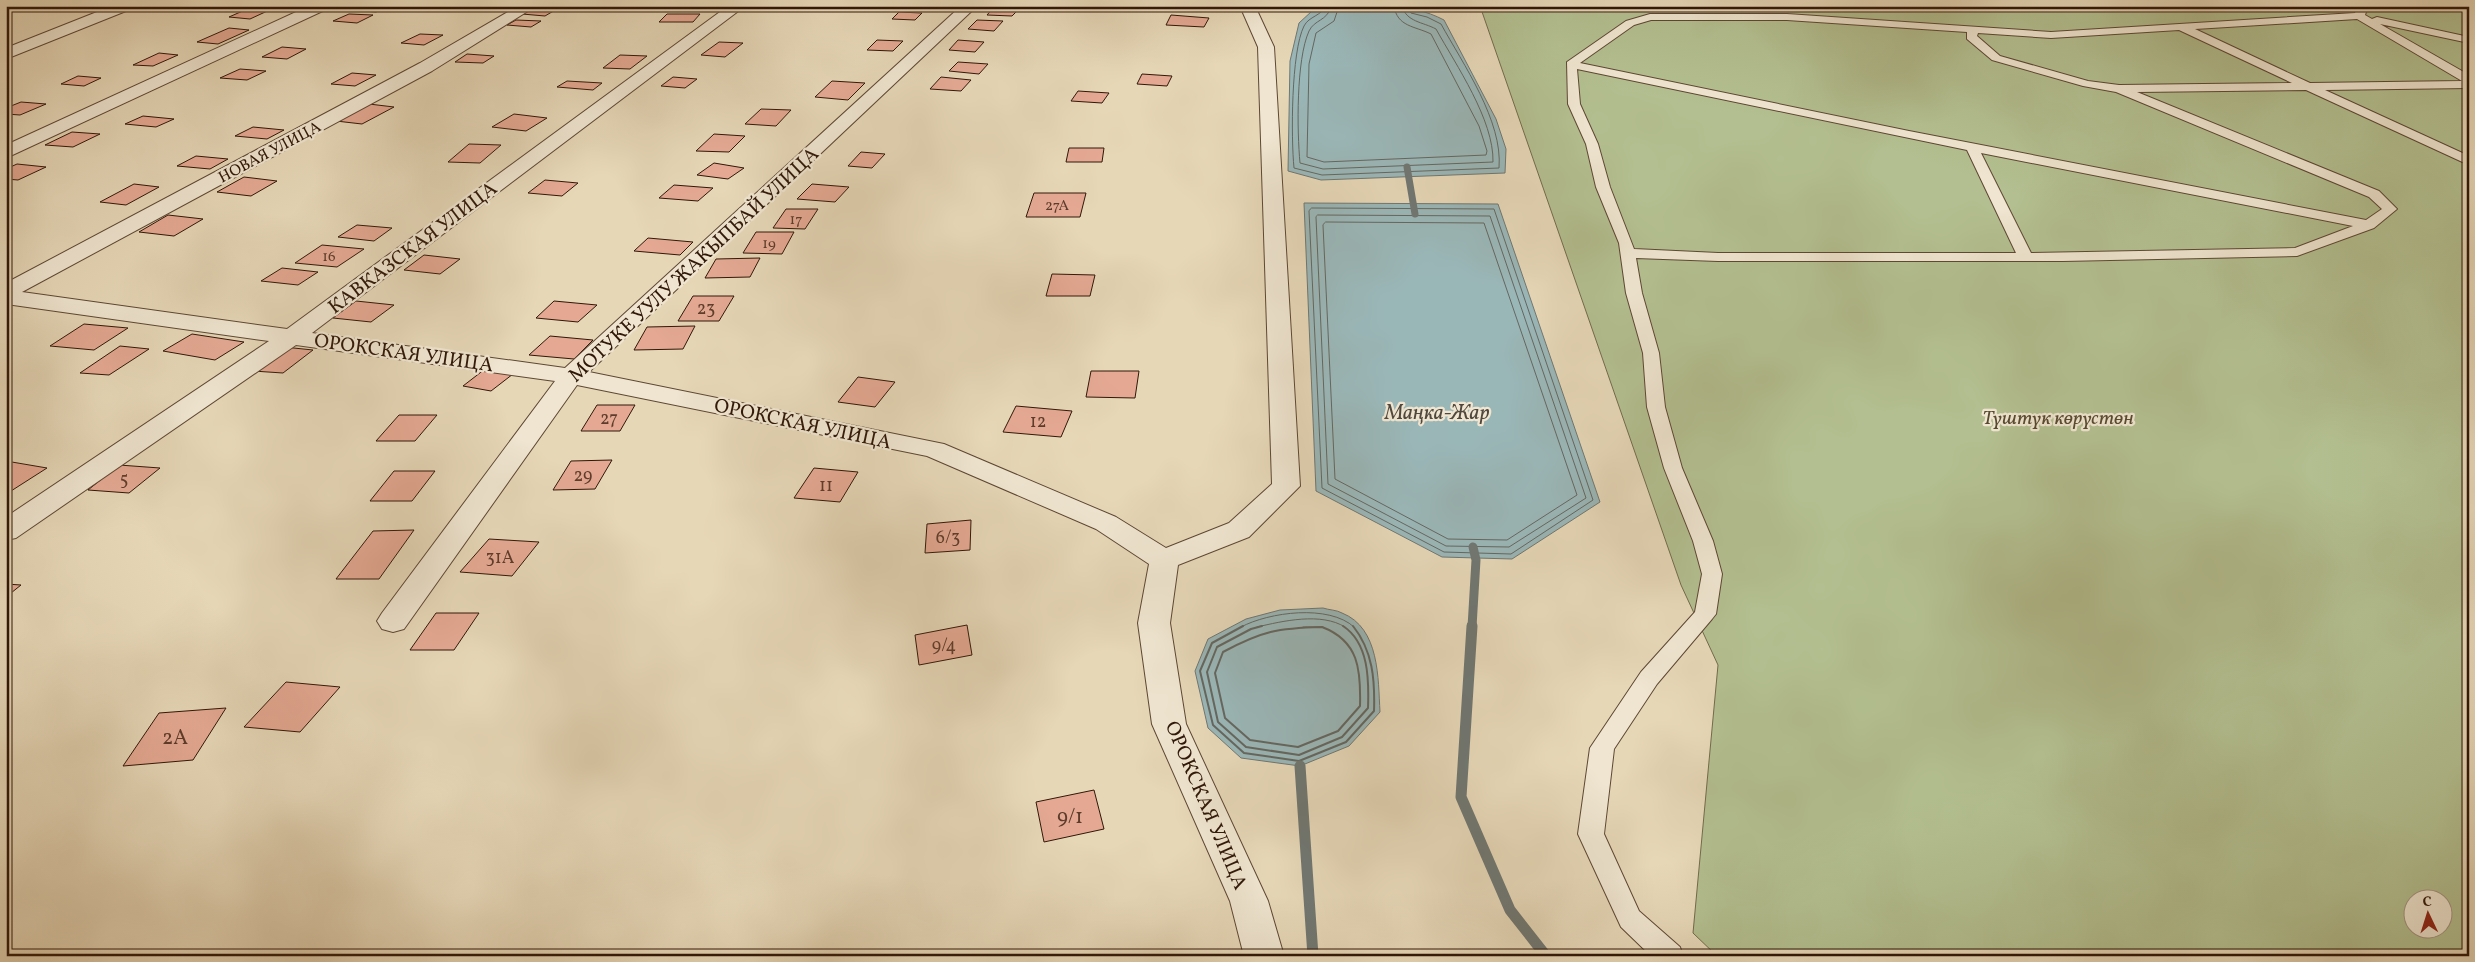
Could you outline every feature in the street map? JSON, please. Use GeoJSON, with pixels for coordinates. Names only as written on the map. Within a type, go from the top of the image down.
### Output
{"type":"FeatureCollection","features":[{"type":"Feature","properties":{"kind":"street"},"geometry":{"type":"LineString","coordinates":[[6,54],[126,6]]}},
{"type":"Feature","properties":{"kind":"street"},"geometry":{"type":"LineString","coordinates":[[6,152],[322,6]]}},
{"type":"Feature","properties":{"kind":"street","name":"НОВАЯ УЛИЦА"},"geometry":{"type":"LineString","coordinates":[[6,292],[426,67],[529,6]]}},
{"type":"Feature","properties":{"kind":"street","name":"КАВКАЗСКАЯ УЛИЦА"},"geometry":{"type":"LineString","coordinates":[[6,531],[291,336],[738,6]]}},
{"type":"Feature","properties":{"kind":"street","name":"МОТУКЕ УУЛУ ЖАКЫПБАЙ УЛИЦА"},"geometry":{"type":"LineString","coordinates":[[393,621],[571,376],[970,6]]}},
{"type":"Feature","properties":{"kind":"street"},"geometry":{"type":"LineString","coordinates":[[1164,560],[1239,530],[1286,486],[1266,47],[1247,6]]}},
{"type":"Feature","properties":{"kind":"street","name":"ОРОКСКАЯ УЛИЦА"},"geometry":{"type":"LineString","coordinates":[[6,297],[571,376],[935,450],[1106,523],[1164,560],[1154,623],[1169,724],[1249,901],[1264,956]]}},
{"type":"Feature","properties":{"kind":"lane"},"geometry":{"type":"LineString","coordinates":[[2361,11],[2469,82]]}},
{"type":"Feature","properties":{"kind":"lane"},"geometry":{"type":"LineString","coordinates":[[1571,64],[1630,23],[1650,17],[1787,17],[2051,35],[2182,28],[2361,11],[2469,40]]}},
{"type":"Feature","properties":{"kind":"lane"},"geometry":{"type":"LineString","coordinates":[[2182,28],[2469,161]]}},
{"type":"Feature","properties":{"kind":"lane"},"geometry":{"type":"LineString","coordinates":[[1973,31],[1971,37],[1996,58],[2087,84],[2119,89],[2469,82]]}},
{"type":"Feature","properties":{"kind":"lane"},"geometry":{"type":"LineString","coordinates":[[1571,64],[1972,148],[2369,225]]}},
{"type":"Feature","properties":{"kind":"lane"},"geometry":{"type":"LineString","coordinates":[[1571,64],[1574,104],[1592,144],[1603,187],[1626,243],[1634,293],[1652,353],[1656,407],[1673,468],[1703,541],[1712,574],[1705,614],[1649,678],[1602,748],[1591,834],[1630,919],[1670,956]]}},
{"type":"Feature","properties":{"kind":"lane"},"geometry":{"type":"LineString","coordinates":[[1628,253],[1718,256],[2025,256],[2298,252],[2369,225],[2390,209],[2374,194],[2119,89]]}},
{"type":"Feature","properties":{"kind":"lane"},"geometry":{"type":"LineString","coordinates":[[1972,148],[2025,256]]}},
{"type":"Feature","properties":{"kind":"green space","name":"Түштүк көрүстөн"},"geometry":{"type":"Polygon","coordinates":[[[1480,6],[2469,6],[2469,956],[1717,956],[1693,933],[1718,665],[1681,585],[1480,6]]]}},
{"type":"Feature","properties":{"kind":"water"},"geometry":{"type":"Polygon","coordinates":[[[1373,5],[1402,7],[1430,14],[1444,20],[1496,119],[1506,149],[1505,173],[1321,180],[1288,171],[1290,61],[1299,23],[1312,11],[1328,6],[1373,5]]]}},
{"type":"Feature","properties":{"kind":"water","name":"Маңка-Жар"},"geometry":{"type":"Polygon","coordinates":[[[1304,203],[1498,204],[1600,502],[1512,559],[1442,557],[1316,491],[1304,203]]]}},
{"type":"Feature","properties":{"kind":"water"},"geometry":{"type":"Polygon","coordinates":[[[1323,608],[1342,613],[1354,620],[1364,630],[1375,656],[1380,712],[1349,746],[1300,766],[1241,758],[1208,728],[1195,671],[1208,639],[1246,619],[1280,610],[1323,608]]]}},
{"type":"Feature","properties":{"kind":"building"},"geometry":{"type":"Polygon","coordinates":[[[254,6],[276,7],[250,19],[229,17],[254,6]]]}},
{"type":"Feature","properties":{"kind":"building"},"geometry":{"type":"Polygon","coordinates":[[[343,6],[388,6],[376,12],[337,9],[343,6]]]}},
{"type":"Feature","properties":{"kind":"building"},"geometry":{"type":"Polygon","coordinates":[[[536,6],[562,6],[545,16],[522,14],[536,6]]]}},
{"type":"Feature","properties":{"kind":"building"},"geometry":{"type":"Polygon","coordinates":[[[758,6],[787,6],[780,11],[753,10],[758,6]]]}},
{"type":"Feature","properties":{"kind":"building"},"geometry":{"type":"Polygon","coordinates":[[[995,6],[1020,8],[1012,16],[987,15],[995,6]]]}},
{"type":"Feature","properties":{"kind":"building"},"geometry":{"type":"Polygon","coordinates":[[[899,12],[922,13],[915,20],[892,19],[899,12]]]}},
{"type":"Feature","properties":{"kind":"building"},"geometry":{"type":"Polygon","coordinates":[[[349,14],[373,15],[357,23],[333,21],[349,14]]]}},
{"type":"Feature","properties":{"kind":"building"},"geometry":{"type":"Polygon","coordinates":[[[667,14],[700,14],[693,22],[659,22],[667,14]]]}},
{"type":"Feature","properties":{"kind":"building"},"geometry":{"type":"Polygon","coordinates":[[[1171,15],[1209,18],[1204,27],[1166,25],[1171,15]]]}},
{"type":"Feature","properties":{"kind":"building"},"geometry":{"type":"Polygon","coordinates":[[[516,20],[541,21],[531,27],[507,25],[516,20]]]}},
{"type":"Feature","properties":{"kind":"building"},"geometry":{"type":"Polygon","coordinates":[[[977,20],[1003,21],[994,31],[968,29],[977,20]]]}},
{"type":"Feature","properties":{"kind":"building"},"geometry":{"type":"Polygon","coordinates":[[[229,28],[249,30],[218,44],[197,42],[229,28]]]}},
{"type":"Feature","properties":{"kind":"building"},"geometry":{"type":"Polygon","coordinates":[[[420,34],[443,35],[424,45],[401,43],[420,34]]]}},
{"type":"Feature","properties":{"kind":"building"},"geometry":{"type":"Polygon","coordinates":[[[877,40],[903,41],[893,51],[867,50],[877,40]]]}},
{"type":"Feature","properties":{"kind":"building"},"geometry":{"type":"Polygon","coordinates":[[[958,40],[984,42],[975,52],[949,50],[958,40]]]}},
{"type":"Feature","properties":{"kind":"building"},"geometry":{"type":"Polygon","coordinates":[[[719,42],[743,43],[725,57],[701,55],[719,42]]]}},
{"type":"Feature","properties":{"kind":"building"},"geometry":{"type":"Polygon","coordinates":[[[282,47],[306,49],[287,59],[262,57],[282,47]]]}},
{"type":"Feature","properties":{"kind":"building"},"geometry":{"type":"Polygon","coordinates":[[[159,53],[178,55],[153,66],[133,65],[159,53]]]}},
{"type":"Feature","properties":{"kind":"building"},"geometry":{"type":"Polygon","coordinates":[[[467,54],[494,56],[483,63],[455,62],[467,54]]]}},
{"type":"Feature","properties":{"kind":"building"},"geometry":{"type":"Polygon","coordinates":[[[620,55],[647,56],[630,69],[603,68],[620,55]]]}},
{"type":"Feature","properties":{"kind":"building"},"geometry":{"type":"Polygon","coordinates":[[[958,62],[988,64],[979,74],[949,71],[958,62]]]}},
{"type":"Feature","properties":{"kind":"building"},"geometry":{"type":"Polygon","coordinates":[[[240,69],[266,71],[247,80],[220,78],[240,69]]]}},
{"type":"Feature","properties":{"kind":"building"},"geometry":{"type":"Polygon","coordinates":[[[352,73],[376,75],[355,86],[331,84],[352,73]]]}},
{"type":"Feature","properties":{"kind":"building"},"geometry":{"type":"Polygon","coordinates":[[[1142,74],[1172,76],[1167,86],[1137,84],[1142,74]]]}},
{"type":"Feature","properties":{"kind":"building"},"geometry":{"type":"Polygon","coordinates":[[[78,76],[101,78],[84,86],[61,84],[78,76]]]}},
{"type":"Feature","properties":{"kind":"building"},"geometry":{"type":"Polygon","coordinates":[[[673,77],[697,79],[685,88],[661,86],[673,77]]]}},
{"type":"Feature","properties":{"kind":"building"},"geometry":{"type":"Polygon","coordinates":[[[941,77],[971,80],[961,91],[930,89],[941,77]]]}},
{"type":"Feature","properties":{"kind":"building"},"geometry":{"type":"Polygon","coordinates":[[[567,81],[602,83],[593,90],[557,87],[567,81]]]}},
{"type":"Feature","properties":{"kind":"building"},"geometry":{"type":"Polygon","coordinates":[[[832,81],[865,83],[848,100],[815,97],[832,81]]]}},
{"type":"Feature","properties":{"kind":"building"},"geometry":{"type":"Polygon","coordinates":[[[1078,91],[1109,93],[1102,103],[1071,101],[1078,91]]]}},
{"type":"Feature","properties":{"kind":"building"},"geometry":{"type":"Polygon","coordinates":[[[21,102],[46,104],[20,115],[6,114],[6,108],[21,102]]]}},
{"type":"Feature","properties":{"kind":"building"},"geometry":{"type":"Polygon","coordinates":[[[369,104],[394,107],[362,124],[336,121],[369,104]]]}},
{"type":"Feature","properties":{"kind":"building"},"geometry":{"type":"Polygon","coordinates":[[[761,109],[791,110],[776,126],[745,124],[761,109]]]}},
{"type":"Feature","properties":{"kind":"building"},"geometry":{"type":"Polygon","coordinates":[[[514,114],[547,118],[526,131],[492,127],[514,114]]]}},
{"type":"Feature","properties":{"kind":"building"},"geometry":{"type":"Polygon","coordinates":[[[143,116],[174,119],[156,127],[125,124],[143,116]]]}},
{"type":"Feature","properties":{"kind":"building"},"geometry":{"type":"Polygon","coordinates":[[[253,127],[284,130],[267,139],[235,136],[253,127]]]}},
{"type":"Feature","properties":{"kind":"building"},"geometry":{"type":"Polygon","coordinates":[[[72,132],[100,134],[73,147],[45,145],[72,132]]]}},
{"type":"Feature","properties":{"kind":"building"},"geometry":{"type":"Polygon","coordinates":[[[714,134],[745,136],[729,152],[696,151],[714,134]]]}},
{"type":"Feature","properties":{"kind":"building"},"geometry":{"type":"Polygon","coordinates":[[[469,144],[501,145],[480,163],[448,162],[469,144]]]}},
{"type":"Feature","properties":{"kind":"building"},"geometry":{"type":"Polygon","coordinates":[[[1069,148],[1104,148],[1102,162],[1066,162],[1069,148]]]}},
{"type":"Feature","properties":{"kind":"building"},"geometry":{"type":"Polygon","coordinates":[[[861,152],[885,154],[872,168],[848,166],[861,152]]]}},
{"type":"Feature","properties":{"kind":"building"},"geometry":{"type":"Polygon","coordinates":[[[196,156],[228,159],[210,169],[177,166],[196,156]]]}},
{"type":"Feature","properties":{"kind":"building"},"geometry":{"type":"Polygon","coordinates":[[[714,163],[744,168],[728,179],[697,175],[714,163]]]}},
{"type":"Feature","properties":{"kind":"building"},"geometry":{"type":"Polygon","coordinates":[[[17,164],[46,167],[18,180],[6,179],[6,169],[17,164]]]}},
{"type":"Feature","properties":{"kind":"building"},"geometry":{"type":"Polygon","coordinates":[[[244,177],[277,181],[251,196],[217,192],[244,177]]]}},
{"type":"Feature","properties":{"kind":"building"},"geometry":{"type":"Polygon","coordinates":[[[545,180],[578,183],[562,196],[528,193],[545,180]]]}},
{"type":"Feature","properties":{"kind":"building"},"geometry":{"type":"Polygon","coordinates":[[[134,184],[159,187],[126,205],[100,202],[134,184]]]}},
{"type":"Feature","properties":{"kind":"building"},"geometry":{"type":"Polygon","coordinates":[[[812,184],[849,187],[835,202],[797,199],[812,184]]]}},
{"type":"Feature","properties":{"kind":"building"},"geometry":{"type":"Polygon","coordinates":[[[674,185],[713,188],[698,201],[659,198],[674,185]]]}},
{"type":"Feature","properties":{"kind":"building"},"geometry":{"type":"Polygon","coordinates":[[[1034,193],[1086,193],[1080,217],[1026,217],[1034,193]]]}},
{"type":"Feature","properties":{"kind":"building"},"geometry":{"type":"Polygon","coordinates":[[[786,209],[818,209],[805,229],[773,228],[786,209]]]}},
{"type":"Feature","properties":{"kind":"building"},"geometry":{"type":"Polygon","coordinates":[[[168,215],[203,219],[174,236],[139,232],[168,215]]]}},
{"type":"Feature","properties":{"kind":"building"},"geometry":{"type":"Polygon","coordinates":[[[357,225],[392,228],[374,241],[338,237],[357,225]]]}},
{"type":"Feature","properties":{"kind":"building"},"geometry":{"type":"Polygon","coordinates":[[[756,232],[794,232],[782,254],[743,253],[756,232]]]}},
{"type":"Feature","properties":{"kind":"building"},"geometry":{"type":"Polygon","coordinates":[[[648,238],[693,242],[680,255],[634,251],[648,238]]]}},
{"type":"Feature","properties":{"kind":"building"},"geometry":{"type":"Polygon","coordinates":[[[322,245],[364,249],[337,267],[295,263],[322,245]]]}},
{"type":"Feature","properties":{"kind":"building"},"geometry":{"type":"Polygon","coordinates":[[[424,255],[460,259],[440,274],[404,270],[424,255]]]}},
{"type":"Feature","properties":{"kind":"building"},"geometry":{"type":"Polygon","coordinates":[[[760,258],[750,277],[705,278],[716,259],[760,258]]]}},
{"type":"Feature","properties":{"kind":"building"},"geometry":{"type":"Polygon","coordinates":[[[282,268],[318,272],[298,285],[261,281],[282,268]]]}},
{"type":"Feature","properties":{"kind":"building"},"geometry":{"type":"Polygon","coordinates":[[[1052,274],[1095,275],[1090,296],[1046,296],[1052,274]]]}},
{"type":"Feature","properties":{"kind":"building"},"geometry":{"type":"Polygon","coordinates":[[[693,296],[734,296],[719,321],[678,321],[693,296]]]}},
{"type":"Feature","properties":{"kind":"building"},"geometry":{"type":"Polygon","coordinates":[[[356,301],[394,305],[371,322],[333,318],[356,301]]]}},
{"type":"Feature","properties":{"kind":"building"},"geometry":{"type":"Polygon","coordinates":[[[554,301],[597,305],[578,322],[536,318],[554,301]]]}},
{"type":"Feature","properties":{"kind":"building"},"geometry":{"type":"Polygon","coordinates":[[[84,324],[128,328],[94,350],[50,346],[84,324]]]}},
{"type":"Feature","properties":{"kind":"building"},"geometry":{"type":"Polygon","coordinates":[[[695,326],[683,349],[634,350],[647,327],[695,326]]]}},
{"type":"Feature","properties":{"kind":"building"},"geometry":{"type":"Polygon","coordinates":[[[192,334],[244,342],[215,360],[163,351],[192,334]]]}},
{"type":"Feature","properties":{"kind":"building"},"geometry":{"type":"Polygon","coordinates":[[[550,336],[593,340],[574,359],[529,355],[550,336]]]}},
{"type":"Feature","properties":{"kind":"building"},"geometry":{"type":"Polygon","coordinates":[[[120,346],[149,349],[109,375],[80,373],[120,346]]]}},
{"type":"Feature","properties":{"kind":"building"},"geometry":{"type":"Polygon","coordinates":[[[284,347],[313,350],[283,373],[253,371],[284,347]]]}},
{"type":"Feature","properties":{"kind":"building"},"geometry":{"type":"Polygon","coordinates":[[[485,369],[513,374],[491,391],[463,386],[485,369]]]}},
{"type":"Feature","properties":{"kind":"building"},"geometry":{"type":"Polygon","coordinates":[[[1091,371],[1139,371],[1135,398],[1086,397],[1091,371]]]}},
{"type":"Feature","properties":{"kind":"building"},"geometry":{"type":"Polygon","coordinates":[[[858,377],[895,382],[875,407],[838,402],[858,377]]]}},
{"type":"Feature","properties":{"kind":"building"},"geometry":{"type":"Polygon","coordinates":[[[597,405],[635,405],[620,431],[581,431],[597,405]]]}},
{"type":"Feature","properties":{"kind":"building"},"geometry":{"type":"Polygon","coordinates":[[[1016,406],[1072,411],[1061,437],[1003,432],[1016,406]]]}},
{"type":"Feature","properties":{"kind":"building"},"geometry":{"type":"Polygon","coordinates":[[[399,415],[437,415],[415,441],[376,441],[399,415]]]}},
{"type":"Feature","properties":{"kind":"building"},"geometry":{"type":"Polygon","coordinates":[[[612,460],[595,489],[553,490],[571,461],[612,460]]]}},
{"type":"Feature","properties":{"kind":"building"},"geometry":{"type":"Polygon","coordinates":[[[6,461],[47,468],[11,491],[6,491],[6,461]]]}},
{"type":"Feature","properties":{"kind":"building"},"geometry":{"type":"Polygon","coordinates":[[[119,465],[160,468],[129,493],[88,490],[119,465]]]}},
{"type":"Feature","properties":{"kind":"building"},"geometry":{"type":"Polygon","coordinates":[[[814,468],[858,472],[840,502],[794,498],[814,468]]]}},
{"type":"Feature","properties":{"kind":"building"},"geometry":{"type":"Polygon","coordinates":[[[394,471],[435,471],[412,501],[370,501],[394,471]]]}},
{"type":"Feature","properties":{"kind":"building"},"geometry":{"type":"Polygon","coordinates":[[[971,520],[970,550],[925,553],[927,524],[971,520]]]}},
{"type":"Feature","properties":{"kind":"building"},"geometry":{"type":"Polygon","coordinates":[[[414,530],[379,579],[336,579],[373,531],[414,530]]]}},
{"type":"Feature","properties":{"kind":"building"},"geometry":{"type":"Polygon","coordinates":[[[489,539],[539,542],[512,576],[460,572],[489,539]]]}},
{"type":"Feature","properties":{"kind":"building"},"geometry":{"type":"Polygon","coordinates":[[[6,584],[21,585],[6,597],[6,584]]]}},
{"type":"Feature","properties":{"kind":"building"},"geometry":{"type":"Polygon","coordinates":[[[436,613],[479,613],[454,650],[410,650],[436,613]]]}},
{"type":"Feature","properties":{"kind":"building"},"geometry":{"type":"Polygon","coordinates":[[[967,625],[972,655],[919,665],[915,635],[967,625]]]}},
{"type":"Feature","properties":{"kind":"building"},"geometry":{"type":"Polygon","coordinates":[[[286,682],[340,687],[300,732],[244,727],[286,682]]]}},
{"type":"Feature","properties":{"kind":"building"},"geometry":{"type":"Polygon","coordinates":[[[226,708],[193,760],[123,766],[159,713],[226,708]]]}},
{"type":"Feature","properties":{"kind":"building"},"geometry":{"type":"Polygon","coordinates":[[[1094,790],[1104,829],[1044,842],[1036,802],[1094,790]]]}},
{"type":"Feature","properties":{"kind":"waterway"},"geometry":{"type":"LineString","coordinates":[[1407,167],[1415,214]]}},
{"type":"Feature","properties":{"kind":"waterway"},"geometry":{"type":"LineString","coordinates":[[1472,627],[1476,560],[1473,547]]}},
{"type":"Feature","properties":{"kind":"waterway"},"geometry":{"type":"LineString","coordinates":[[1472,626],[1461,797],[1510,910],[1546,956]]}},
{"type":"Feature","properties":{"kind":"waterway"},"geometry":{"type":"LineString","coordinates":[[1300,766],[1313,956]]}}]}
